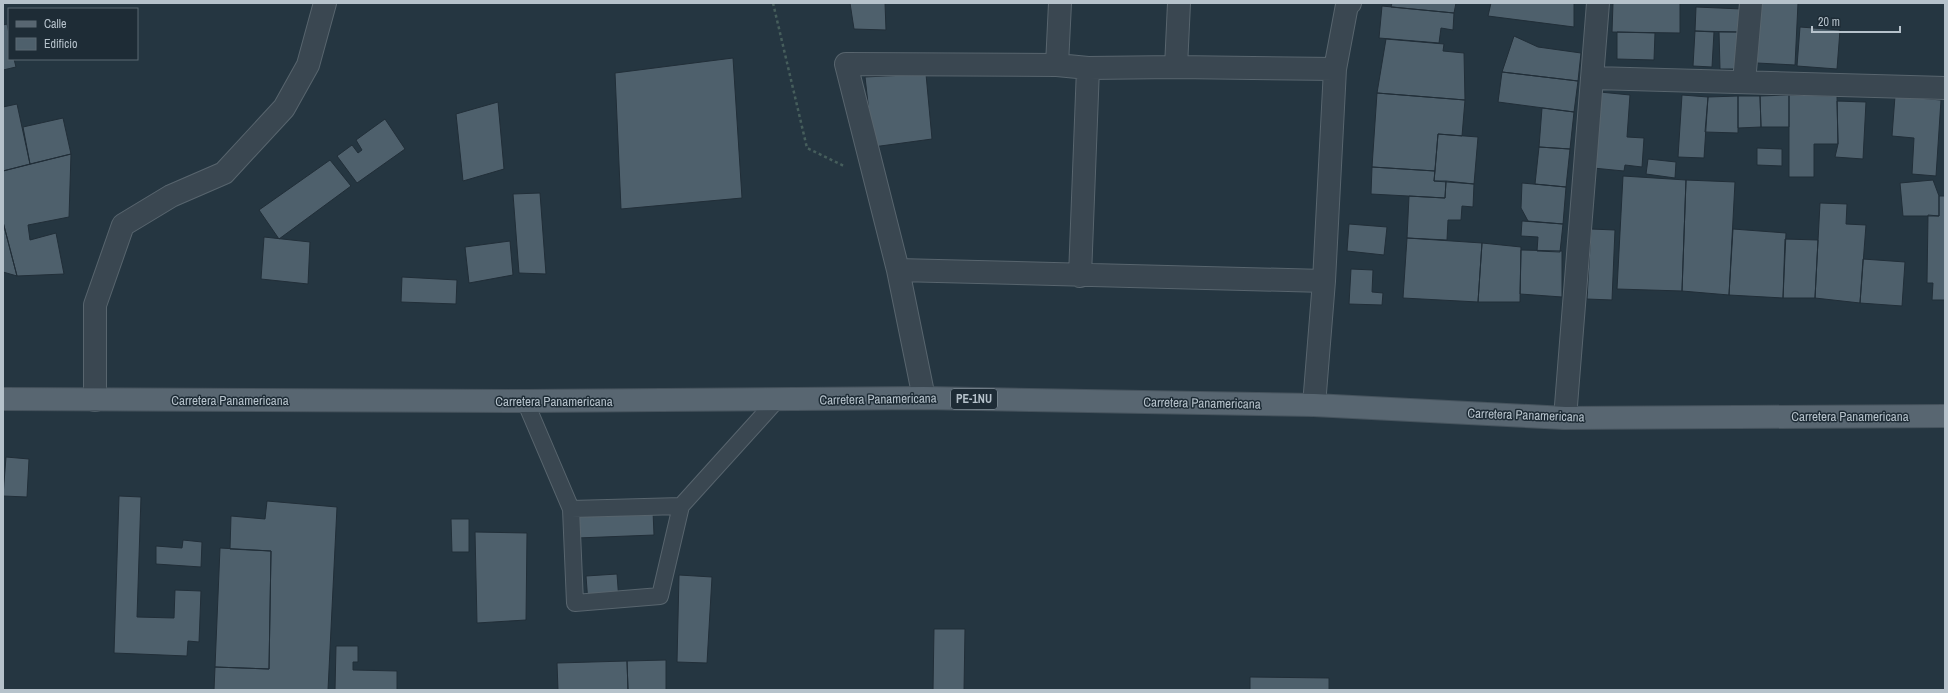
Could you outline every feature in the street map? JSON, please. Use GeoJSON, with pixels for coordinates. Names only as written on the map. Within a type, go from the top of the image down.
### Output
{"type":"FeatureCollection","features":[{"type":"Feature","properties":{"kind":"main road","name":"Carretera Panamericana"},"geometry":{"type":"LineString","coordinates":[[3,399],[776,401],[924,398],[1314,405],[1565,418],[1945,416]]}},
{"type":"Feature","properties":{"kind":"street"},"geometry":{"type":"LineString","coordinates":[[95,400],[95,305],[123,225],[171,196],[224,173],[284,108],[308,65],[325,3]]}},
{"type":"Feature","properties":{"kind":"street"},"geometry":{"type":"LineString","coordinates":[[1056,65],[1060,3]]}},
{"type":"Feature","properties":{"kind":"street"},"geometry":{"type":"LineString","coordinates":[[1176,67],[1179,3]]}},
{"type":"Feature","properties":{"kind":"street"},"geometry":{"type":"LineString","coordinates":[[1314,405],[1324,280],[1335,69],[1348,5],[1350,3]]}},
{"type":"Feature","properties":{"kind":"street"},"geometry":{"type":"LineString","coordinates":[[1565,418],[1594,78],[1598,3]]}},
{"type":"Feature","properties":{"kind":"street"},"geometry":{"type":"LineString","coordinates":[[1744,82],[1751,3]]}},
{"type":"Feature","properties":{"kind":"street"},"geometry":{"type":"LineString","coordinates":[[924,398],[898,270],[846,64],[1056,65],[1088,68],[1176,67],[1335,69]]}},
{"type":"Feature","properties":{"kind":"street"},"geometry":{"type":"LineString","coordinates":[[1080,276],[1088,68]]}},
{"type":"Feature","properties":{"kind":"street"},"geometry":{"type":"LineString","coordinates":[[1594,78],[1945,88]]}},
{"type":"Feature","properties":{"kind":"street"},"geometry":{"type":"LineString","coordinates":[[898,270],[1080,276],[1324,280]]}},
{"type":"Feature","properties":{"kind":"lane"},"geometry":{"type":"LineString","coordinates":[[525,401],[571,509],[575,603],[660,596],[681,506],[776,401]]}},
{"type":"Feature","properties":{"kind":"lane"},"geometry":{"type":"LineString","coordinates":[[571,509],[681,506]]}},
{"type":"Feature","properties":{"kind":"path"},"geometry":{"type":"LineString","coordinates":[[773,3],[807,148],[875,181]]}},
{"type":"Feature","properties":{"kind":"building"},"geometry":{"type":"Polygon","coordinates":[[[850,3],[885,3],[886,30],[854,29],[850,3]]]}},
{"type":"Feature","properties":{"kind":"building"},"geometry":{"type":"Polygon","coordinates":[[[1392,3],[1456,3],[1454,13],[1391,7],[1392,3]]]}},
{"type":"Feature","properties":{"kind":"building"},"geometry":{"type":"Polygon","coordinates":[[[1491,3],[1574,3],[1574,27],[1488,16],[1491,3]]]}},
{"type":"Feature","properties":{"kind":"building"},"geometry":{"type":"Polygon","coordinates":[[[1613,3],[1680,3],[1680,33],[1612,32],[1613,3]]]}},
{"type":"Feature","properties":{"kind":"building"},"geometry":{"type":"Polygon","coordinates":[[[1760,3],[1798,3],[1795,65],[1757,63],[1760,3]]]}},
{"type":"Feature","properties":{"kind":"building"},"geometry":{"type":"Polygon","coordinates":[[[1382,6],[1454,13],[1453,30],[1441,28],[1439,43],[1379,38],[1382,6]]]}},
{"type":"Feature","properties":{"kind":"building"},"geometry":{"type":"Polygon","coordinates":[[[1696,7],[1742,9],[1738,32],[1695,31],[1696,7]]]}},
{"type":"Feature","properties":{"kind":"building"},"geometry":{"type":"Polygon","coordinates":[[[7,24],[8,29],[8,60],[14,60],[16,67],[3,70],[3,25],[7,24]]]}},
{"type":"Feature","properties":{"kind":"building"},"geometry":{"type":"Polygon","coordinates":[[[1800,27],[1840,30],[1837,69],[1797,66],[1800,27]]]}},
{"type":"Feature","properties":{"kind":"building"},"geometry":{"type":"Polygon","coordinates":[[[1695,31],[1714,32],[1712,67],[1693,66],[1695,31]]]}},
{"type":"Feature","properties":{"kind":"building"},"geometry":{"type":"Polygon","coordinates":[[[1617,32],[1655,33],[1654,60],[1617,59],[1617,32]]]}},
{"type":"Feature","properties":{"kind":"building"},"geometry":{"type":"Polygon","coordinates":[[[1719,32],[1738,32],[1738,69],[1720,69],[1719,32]]]}},
{"type":"Feature","properties":{"kind":"building"},"geometry":{"type":"Polygon","coordinates":[[[1514,36],[1538,47],[1581,53],[1578,81],[1502,72],[1514,36]]]}},
{"type":"Feature","properties":{"kind":"building"},"geometry":{"type":"Polygon","coordinates":[[[1386,39],[1444,44],[1443,51],[1464,53],[1465,100],[1377,93],[1386,39]]]}},
{"type":"Feature","properties":{"kind":"building"},"geometry":{"type":"Polygon","coordinates":[[[733,58],[742,198],[621,209],[615,73],[733,58]]]}},
{"type":"Feature","properties":{"kind":"building"},"geometry":{"type":"Polygon","coordinates":[[[1502,72],[1578,81],[1574,112],[1498,102],[1502,72]]]}},
{"type":"Feature","properties":{"kind":"building"},"geometry":{"type":"Polygon","coordinates":[[[926,74],[932,139],[873,147],[865,77],[926,74]]]}},
{"type":"Feature","properties":{"kind":"building"},"geometry":{"type":"Polygon","coordinates":[[[1600,92],[1630,95],[1627,137],[1644,138],[1642,167],[1625,165],[1624,171],[1593,168],[1600,92]]]}},
{"type":"Feature","properties":{"kind":"building"},"geometry":{"type":"Polygon","coordinates":[[[1377,93],[1465,100],[1462,136],[1438,134],[1435,171],[1372,167],[1377,93]]]}},
{"type":"Feature","properties":{"kind":"building"},"geometry":{"type":"Polygon","coordinates":[[[1682,95],[1708,97],[1704,158],[1678,157],[1682,95]]]}},
{"type":"Feature","properties":{"kind":"building"},"geometry":{"type":"Polygon","coordinates":[[[1789,95],[1837,96],[1838,144],[1814,144],[1814,177],[1789,177],[1789,95]]]}},
{"type":"Feature","properties":{"kind":"building"},"geometry":{"type":"Polygon","coordinates":[[[1789,95],[1789,127],[1761,127],[1760,96],[1789,95]]]}},
{"type":"Feature","properties":{"kind":"building"},"geometry":{"type":"Polygon","coordinates":[[[1738,96],[1760,96],[1761,127],[1738,128],[1738,96]]]}},
{"type":"Feature","properties":{"kind":"building"},"geometry":{"type":"Polygon","coordinates":[[[1738,96],[1738,133],[1705,132],[1708,97],[1738,96]]]}},
{"type":"Feature","properties":{"kind":"building"},"geometry":{"type":"Polygon","coordinates":[[[1895,96],[1941,100],[1936,176],[1912,174],[1914,138],[1892,136],[1895,96]]]}},
{"type":"Feature","properties":{"kind":"building"},"geometry":{"type":"Polygon","coordinates":[[[1837,101],[1866,102],[1863,159],[1835,157],[1838,144],[1837,101]]]}},
{"type":"Feature","properties":{"kind":"building"},"geometry":{"type":"Polygon","coordinates":[[[498,102],[504,169],[463,181],[456,114],[498,102]]]}},
{"type":"Feature","properties":{"kind":"building"},"geometry":{"type":"Polygon","coordinates":[[[17,104],[30,164],[3,171],[3,107],[17,104]]]}},
{"type":"Feature","properties":{"kind":"building"},"geometry":{"type":"Polygon","coordinates":[[[1542,108],[1574,112],[1570,149],[1539,147],[1542,108]]]}},
{"type":"Feature","properties":{"kind":"building"},"geometry":{"type":"Polygon","coordinates":[[[63,118],[71,154],[30,164],[23,127],[63,118]]]}},
{"type":"Feature","properties":{"kind":"building"},"geometry":{"type":"Polygon","coordinates":[[[385,119],[405,149],[357,183],[337,156],[352,145],[358,153],[362,150],[356,140],[385,119]]]}},
{"type":"Feature","properties":{"kind":"building"},"geometry":{"type":"Polygon","coordinates":[[[1438,134],[1478,137],[1474,184],[1434,181],[1438,134]]]}},
{"type":"Feature","properties":{"kind":"building"},"geometry":{"type":"Polygon","coordinates":[[[1539,147],[1570,149],[1566,187],[1535,184],[1539,147]]]}},
{"type":"Feature","properties":{"kind":"building"},"geometry":{"type":"Polygon","coordinates":[[[1757,148],[1782,149],[1782,166],[1757,165],[1757,148]]]}},
{"type":"Feature","properties":{"kind":"building"},"geometry":{"type":"Polygon","coordinates":[[[71,154],[69,217],[28,225],[30,240],[56,233],[64,274],[17,276],[3,222],[3,171],[71,154]]]}},
{"type":"Feature","properties":{"kind":"building"},"geometry":{"type":"Polygon","coordinates":[[[1648,159],[1676,162],[1675,178],[1646,174],[1648,159]]]}},
{"type":"Feature","properties":{"kind":"building"},"geometry":{"type":"Polygon","coordinates":[[[330,160],[351,186],[279,239],[259,210],[330,160]]]}},
{"type":"Feature","properties":{"kind":"building"},"geometry":{"type":"Polygon","coordinates":[[[1372,167],[1435,171],[1434,181],[1446,181],[1445,198],[1371,194],[1372,167]]]}},
{"type":"Feature","properties":{"kind":"building"},"geometry":{"type":"Polygon","coordinates":[[[1623,176],[1686,180],[1682,291],[1617,289],[1623,176]]]}},
{"type":"Feature","properties":{"kind":"building"},"geometry":{"type":"Polygon","coordinates":[[[1686,180],[1735,182],[1729,295],[1682,291],[1686,180]]]}},
{"type":"Feature","properties":{"kind":"building"},"geometry":{"type":"Polygon","coordinates":[[[1933,180],[1939,196],[1939,216],[1903,216],[1900,183],[1933,180]]]}},
{"type":"Feature","properties":{"kind":"building"},"geometry":{"type":"Polygon","coordinates":[[[1446,181],[1474,184],[1473,207],[1462,206],[1461,220],[1448,220],[1447,240],[1407,238],[1409,196],[1445,198],[1446,181]]]}},
{"type":"Feature","properties":{"kind":"building"},"geometry":{"type":"Polygon","coordinates":[[[1522,183],[1566,187],[1563,224],[1528,221],[1521,208],[1522,183]]]}},
{"type":"Feature","properties":{"kind":"building"},"geometry":{"type":"Polygon","coordinates":[[[540,193],[546,274],[519,273],[513,194],[540,193]]]}},
{"type":"Feature","properties":{"kind":"building"},"geometry":{"type":"Polygon","coordinates":[[[1939,196],[1945,196],[1945,300],[1932,300],[1933,283],[1927,283],[1928,215],[1939,216],[1939,196]]]}},
{"type":"Feature","properties":{"kind":"building"},"geometry":{"type":"Polygon","coordinates":[[[1820,203],[1847,204],[1846,224],[1866,225],[1860,303],[1815,298],[1820,203]]]}},
{"type":"Feature","properties":{"kind":"building"},"geometry":{"type":"Polygon","coordinates":[[[1522,221],[1563,224],[1560,252],[1537,251],[1538,237],[1521,236],[1522,221]]]}},
{"type":"Feature","properties":{"kind":"building"},"geometry":{"type":"Polygon","coordinates":[[[3,222],[17,276],[3,272],[3,222]]]}},
{"type":"Feature","properties":{"kind":"building"},"geometry":{"type":"Polygon","coordinates":[[[1349,224],[1387,227],[1384,255],[1347,251],[1349,224]]]}},
{"type":"Feature","properties":{"kind":"building"},"geometry":{"type":"Polygon","coordinates":[[[1591,229],[1615,230],[1612,300],[1587,299],[1591,229]]]}},
{"type":"Feature","properties":{"kind":"building"},"geometry":{"type":"Polygon","coordinates":[[[1733,229],[1786,233],[1783,298],[1729,295],[1733,229]]]}},
{"type":"Feature","properties":{"kind":"building"},"geometry":{"type":"Polygon","coordinates":[[[264,237],[310,242],[308,284],[261,279],[264,237]]]}},
{"type":"Feature","properties":{"kind":"building"},"geometry":{"type":"Polygon","coordinates":[[[1407,238],[1482,243],[1478,302],[1403,298],[1407,238]]]}},
{"type":"Feature","properties":{"kind":"building"},"geometry":{"type":"Polygon","coordinates":[[[1785,239],[1818,240],[1815,298],[1783,298],[1785,239]]]}},
{"type":"Feature","properties":{"kind":"building"},"geometry":{"type":"Polygon","coordinates":[[[510,241],[513,275],[469,283],[465,247],[510,241]]]}},
{"type":"Feature","properties":{"kind":"building"},"geometry":{"type":"Polygon","coordinates":[[[1482,243],[1521,247],[1520,302],[1478,302],[1482,243]]]}},
{"type":"Feature","properties":{"kind":"building"},"geometry":{"type":"Polygon","coordinates":[[[1521,250],[1562,251],[1562,297],[1520,294],[1521,250]]]}},
{"type":"Feature","properties":{"kind":"building"},"geometry":{"type":"Polygon","coordinates":[[[1863,259],[1905,262],[1902,306],[1860,303],[1863,259]]]}},
{"type":"Feature","properties":{"kind":"building"},"geometry":{"type":"Polygon","coordinates":[[[1351,269],[1373,270],[1372,292],[1383,293],[1382,305],[1349,304],[1351,269]]]}},
{"type":"Feature","properties":{"kind":"building"},"geometry":{"type":"Polygon","coordinates":[[[402,277],[457,280],[456,304],[401,302],[402,277]]]}},
{"type":"Feature","properties":{"kind":"building"},"geometry":{"type":"Polygon","coordinates":[[[6,457],[29,459],[27,497],[3,496],[6,457]]]}},
{"type":"Feature","properties":{"kind":"building"},"geometry":{"type":"Polygon","coordinates":[[[119,496],[141,497],[137,617],[174,618],[175,590],[201,591],[199,642],[188,641],[187,656],[114,653],[119,496]]]}},
{"type":"Feature","properties":{"kind":"building"},"geometry":{"type":"Polygon","coordinates":[[[267,501],[337,507],[328,690],[214,690],[215,667],[269,669],[271,551],[230,549],[231,516],[265,519],[267,501]]]}},
{"type":"Feature","properties":{"kind":"building"},"geometry":{"type":"Polygon","coordinates":[[[653,511],[654,535],[577,538],[576,515],[653,511]]]}},
{"type":"Feature","properties":{"kind":"building"},"geometry":{"type":"Polygon","coordinates":[[[451,519],[469,519],[469,552],[452,552],[451,519]]]}},
{"type":"Feature","properties":{"kind":"building"},"geometry":{"type":"Polygon","coordinates":[[[475,532],[527,533],[526,620],[477,623],[475,532]]]}},
{"type":"Feature","properties":{"kind":"building"},"geometry":{"type":"Polygon","coordinates":[[[183,540],[202,542],[201,567],[156,564],[156,546],[182,548],[183,540]]]}},
{"type":"Feature","properties":{"kind":"building"},"geometry":{"type":"Polygon","coordinates":[[[220,548],[271,551],[269,669],[215,667],[220,548]]]}},
{"type":"Feature","properties":{"kind":"building"},"geometry":{"type":"Polygon","coordinates":[[[617,574],[619,601],[588,603],[586,576],[617,574]]]}},
{"type":"Feature","properties":{"kind":"building"},"geometry":{"type":"Polygon","coordinates":[[[679,575],[712,577],[707,663],[677,662],[679,575]]]}},
{"type":"Feature","properties":{"kind":"building"},"geometry":{"type":"Polygon","coordinates":[[[934,629],[965,629],[964,690],[933,690],[934,629]]]}},
{"type":"Feature","properties":{"kind":"building"},"geometry":{"type":"Polygon","coordinates":[[[336,646],[358,646],[358,662],[353,662],[353,670],[397,671],[397,690],[335,690],[336,646]]]}},
{"type":"Feature","properties":{"kind":"building"},"geometry":{"type":"Polygon","coordinates":[[[666,660],[666,690],[628,690],[627,661],[666,660]]]}},
{"type":"Feature","properties":{"kind":"building"},"geometry":{"type":"Polygon","coordinates":[[[627,661],[628,690],[558,690],[557,663],[627,661]]]}},
{"type":"Feature","properties":{"kind":"building"},"geometry":{"type":"Polygon","coordinates":[[[1250,677],[1329,678],[1329,690],[1250,690],[1250,677]]]}}]}
